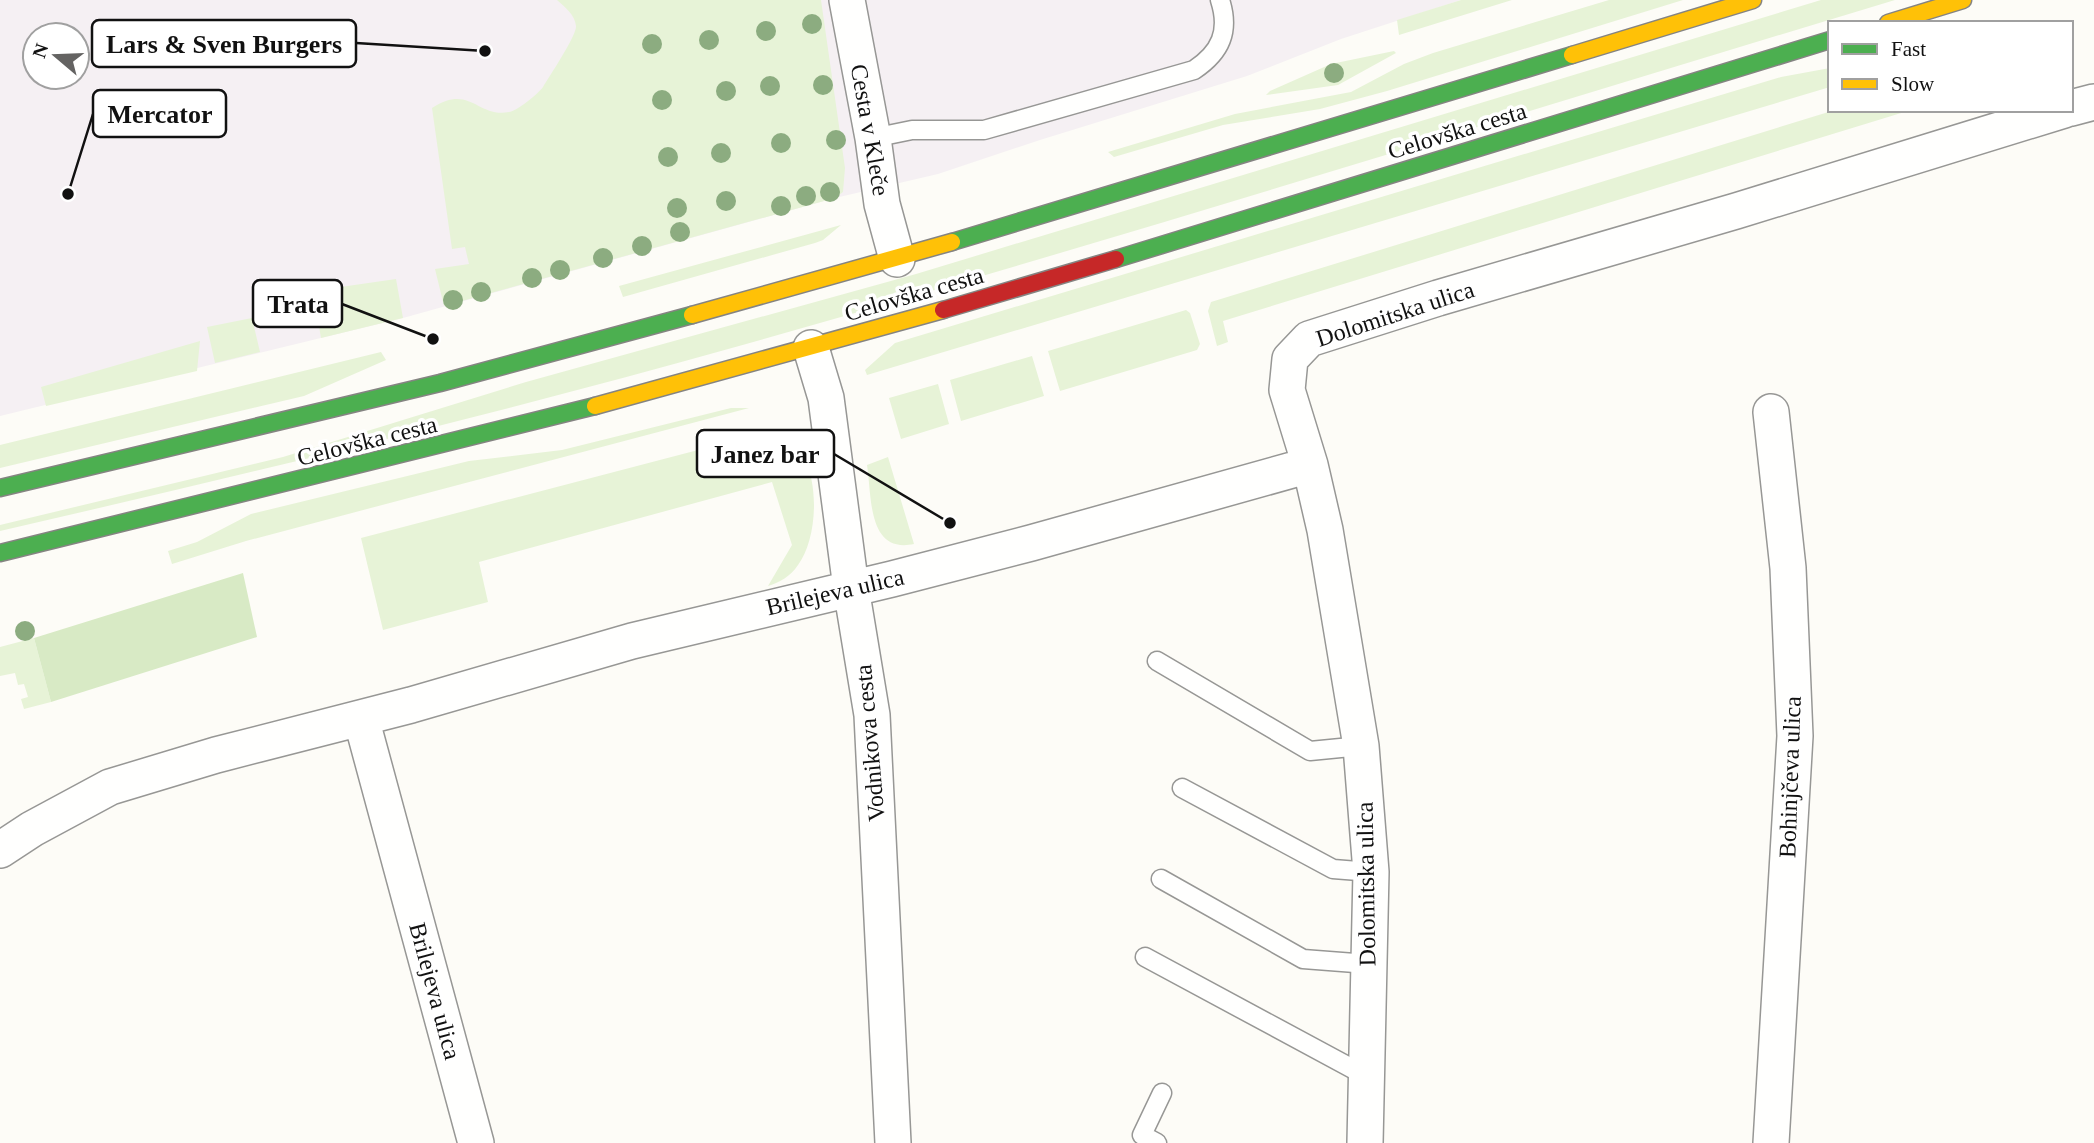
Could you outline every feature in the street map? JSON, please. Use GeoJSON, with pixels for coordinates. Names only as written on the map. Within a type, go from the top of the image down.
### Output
{"type":"FeatureCollection","features":[{"type":"Feature","properties":{"kind":"main road","name":"Celovška cesta"},"geometry":{"type":"LineString","coordinates":[[0,488],[440,383],[897,259],[1753,0]]}},
{"type":"Feature","properties":{"kind":"main road"},"geometry":{"type":"LineString","coordinates":[[1895,21],[1963,0]]}},
{"type":"Feature","properties":{"kind":"main road","name":"Celovška cesta"},"geometry":{"type":"LineString","coordinates":[[0,553],[471,438],[811,348],[1053,278],[1828,41]]}},
{"type":"Feature","properties":{"kind":"street","name":"Cesta v Kleče"},"geometry":{"type":"LineString","coordinates":[[847,0],[873,138],[882,204],[897,259]]}},
{"type":"Feature","properties":{"kind":"street"},"geometry":{"type":"LineString","coordinates":[[2073,107],[2094,102]]}},
{"type":"Feature","properties":{"kind":"street","name":"Dolomitska ulica"},"geometry":{"type":"LineString","coordinates":[[1365,1143],[1371,872],[1362,746],[1325,530],[1310,466],[1287,390],[1290,359],[1309,339],[2058,112]]}},
{"type":"Feature","properties":{"kind":"street","name":"Vodnikova cesta"},"geometry":{"type":"LineString","coordinates":[[811,348],[827,398],[850,588],[872,715],[893,1143]]}},
{"type":"Feature","properties":{"kind":"street","name":"Bohinjčeva ulica"},"geometry":{"type":"LineString","coordinates":[[1771,412],[1788,568],[1795,736],[1771,1143]]}},
{"type":"Feature","properties":{"kind":"street","name":"Brilejeva ulica"},"geometry":{"type":"LineString","coordinates":[[0,850],[32,829],[110,787],[216,755],[361,718],[632,641],[1031,543],[1310,466]]}},
{"type":"Feature","properties":{"kind":"street","name":"Brilejeva ulica"},"geometry":{"type":"LineString","coordinates":[[361,718],[476,1143]]}},
{"type":"Feature","properties":{"kind":"lane"},"geometry":{"type":"LineString","coordinates":[[873,138],[912,130],[984,130],[1194,70],[1212,58],[1224,34],[1224,12],[1220,0]]}},
{"type":"Feature","properties":{"kind":"lane"},"geometry":{"type":"LineString","coordinates":[[1157,662],[1310,751],[1362,746]]}},
{"type":"Feature","properties":{"kind":"lane"},"geometry":{"type":"LineString","coordinates":[[1182,788],[1332,869],[1371,872]]}},
{"type":"Feature","properties":{"kind":"lane"},"geometry":{"type":"LineString","coordinates":[[1161,879],[1303,959],[1368,964]]}},
{"type":"Feature","properties":{"kind":"lane"},"geometry":{"type":"LineString","coordinates":[[1145,957],[1366,1076]]}},
{"type":"Feature","properties":{"kind":"lane"},"geometry":{"type":"LineString","coordinates":[[1157,1143],[1142,1135],[1162,1093]]}},
{"type":"Feature","properties":{"kind":"shaded area"},"geometry":{"type":"Polygon","coordinates":[[[0,0],[1461,0],[1341,39],[1247,76],[938,174],[835,198],[403,318],[0,416],[0,0]]]}},
{"type":"Feature","properties":{"kind":"green space"},"geometry":{"type":"Polygon","coordinates":[[[557,0],[821,0],[845,168],[843,192],[835,198],[444,306],[435,269],[469,264],[465,247],[452,249],[432,108],[456,99],[498,113],[509,112],[532,98],[543,87],[575,31],[574,18],[557,0]]]}},
{"type":"Feature","properties":{"kind":"green space"},"geometry":{"type":"Polygon","coordinates":[[[1461,0],[1512,0],[1399,35],[1397,20],[1461,0]]]}},
{"type":"Feature","properties":{"kind":"green space"},"geometry":{"type":"Polygon","coordinates":[[[1609,0],[1683,0],[1320,109],[1223,125],[1114,157],[1108,152],[1235,114],[1351,92],[1404,64],[1433,53],[1609,0]]]}},
{"type":"Feature","properties":{"kind":"green space"},"geometry":{"type":"Polygon","coordinates":[[[1821,0],[1895,0],[1173,219],[739,346],[370,443],[0,531],[0,525],[283,457],[526,382],[916,274],[1821,0]]]}},
{"type":"Feature","properties":{"kind":"green space"},"geometry":{"type":"Polygon","coordinates":[[[1394,51],[1396,53],[1338,85],[1266,95],[1331,64],[1394,51]]]}},
{"type":"Feature","properties":{"kind":"green space"},"geometry":{"type":"Polygon","coordinates":[[[1828,68],[1828,88],[867,375],[865,370],[895,343],[1781,77],[1828,68]]]}},
{"type":"Feature","properties":{"kind":"green space"},"geometry":{"type":"Polygon","coordinates":[[[1828,112],[1904,112],[1223,321],[1228,342],[1217,346],[1208,311],[1211,302],[1828,112]]]}},
{"type":"Feature","properties":{"kind":"green space"},"geometry":{"type":"Polygon","coordinates":[[[841,225],[815,243],[623,297],[619,286],[841,225]]]}},
{"type":"Feature","properties":{"kind":"green space"},"geometry":{"type":"Polygon","coordinates":[[[396,279],[403,318],[321,338],[313,291],[396,279]]]}},
{"type":"Feature","properties":{"kind":"green space"},"geometry":{"type":"Polygon","coordinates":[[[1186,310],[1190,313],[1200,344],[1197,350],[1060,391],[1048,351],[1186,310]]]}},
{"type":"Feature","properties":{"kind":"green space"},"geometry":{"type":"Polygon","coordinates":[[[252,318],[260,352],[215,363],[207,327],[252,318]]]}},
{"type":"Feature","properties":{"kind":"green space"},"geometry":{"type":"Polygon","coordinates":[[[200,341],[197,371],[46,406],[41,387],[200,341]]]}},
{"type":"Feature","properties":{"kind":"green space"},"geometry":{"type":"Polygon","coordinates":[[[381,352],[386,360],[304,396],[0,468],[0,445],[381,352]]]}},
{"type":"Feature","properties":{"kind":"green space"},"geometry":{"type":"Polygon","coordinates":[[[1032,356],[1044,396],[961,421],[950,380],[1032,356]]]}},
{"type":"Feature","properties":{"kind":"green space"},"geometry":{"type":"Polygon","coordinates":[[[938,384],[949,424],[901,439],[889,398],[938,384]]]}},
{"type":"Feature","properties":{"kind":"green space"},"geometry":{"type":"Polygon","coordinates":[[[731,408],[749,408],[246,541],[172,564],[168,551],[197,542],[251,514],[469,461],[562,450],[731,408]]]}},
{"type":"Feature","properties":{"kind":"green space"},"geometry":{"type":"Polygon","coordinates":[[[771,431],[788,438],[800,451],[809,468],[813,489],[812,531],[806,550],[795,569],[781,581],[768,586],[792,545],[772,482],[479,562],[488,602],[383,630],[361,538],[771,431]]]}},
{"type":"Feature","properties":{"kind":"green space"},"geometry":{"type":"Polygon","coordinates":[[[888,457],[914,544],[899,545],[888,540],[880,532],[875,520],[867,465],[888,457]]]}},
{"type":"Feature","properties":{"kind":"green space"},"geometry":{"type":"Polygon","coordinates":[[[243,573],[257,637],[51,702],[34,638],[243,573]]]}},
{"type":"Feature","properties":{"kind":"green space"},"geometry":{"type":"Polygon","coordinates":[[[34,638],[51,702],[24,709],[21,699],[28,697],[24,684],[18,685],[15,673],[0,676],[0,647],[34,638]]]}},
{"type":"Feature","properties":{"kind":"traffic: fast"},"geometry":{"type":"LineString","coordinates":[[1116,259],[1828,41]]}},
{"type":"Feature","properties":{"kind":"traffic: fast"},"geometry":{"type":"LineString","coordinates":[[952,242],[1572,55]]}},
{"type":"Feature","properties":{"kind":"traffic: fast"},"geometry":{"type":"LineString","coordinates":[[0,488],[440,383],[692,315]]}},
{"type":"Feature","properties":{"kind":"traffic: fast"},"geometry":{"type":"LineString","coordinates":[[0,553],[595,406]]}},
{"type":"Feature","properties":{"kind":"traffic: slow"},"geometry":{"type":"LineString","coordinates":[[1572,55],[1753,0]]}},
{"type":"Feature","properties":{"kind":"traffic: slow"},"geometry":{"type":"LineString","coordinates":[[1895,21],[1963,0]]}},
{"type":"Feature","properties":{"kind":"traffic: slow"},"geometry":{"type":"LineString","coordinates":[[692,315],[952,242]]}},
{"type":"Feature","properties":{"kind":"traffic: slow"},"geometry":{"type":"LineString","coordinates":[[595,406],[943,310]]}},
{"type":"Feature","properties":{"kind":"traffic: jam"},"geometry":{"type":"LineString","coordinates":[[943,310],[1116,259]]}},
{"type":"Feature","properties":{"kind":"place","name":"Lars & Sven Burgers"},"geometry":{"type":"Point","coordinates":[485,51]}},
{"type":"Feature","properties":{"kind":"place","name":"Mercator"},"geometry":{"type":"Point","coordinates":[68,194]}},
{"type":"Feature","properties":{"kind":"place","name":"Trata"},"geometry":{"type":"Point","coordinates":[433,339]}},
{"type":"Feature","properties":{"kind":"place","name":"Janez bar"},"geometry":{"type":"Point","coordinates":[950,523]}}]}
